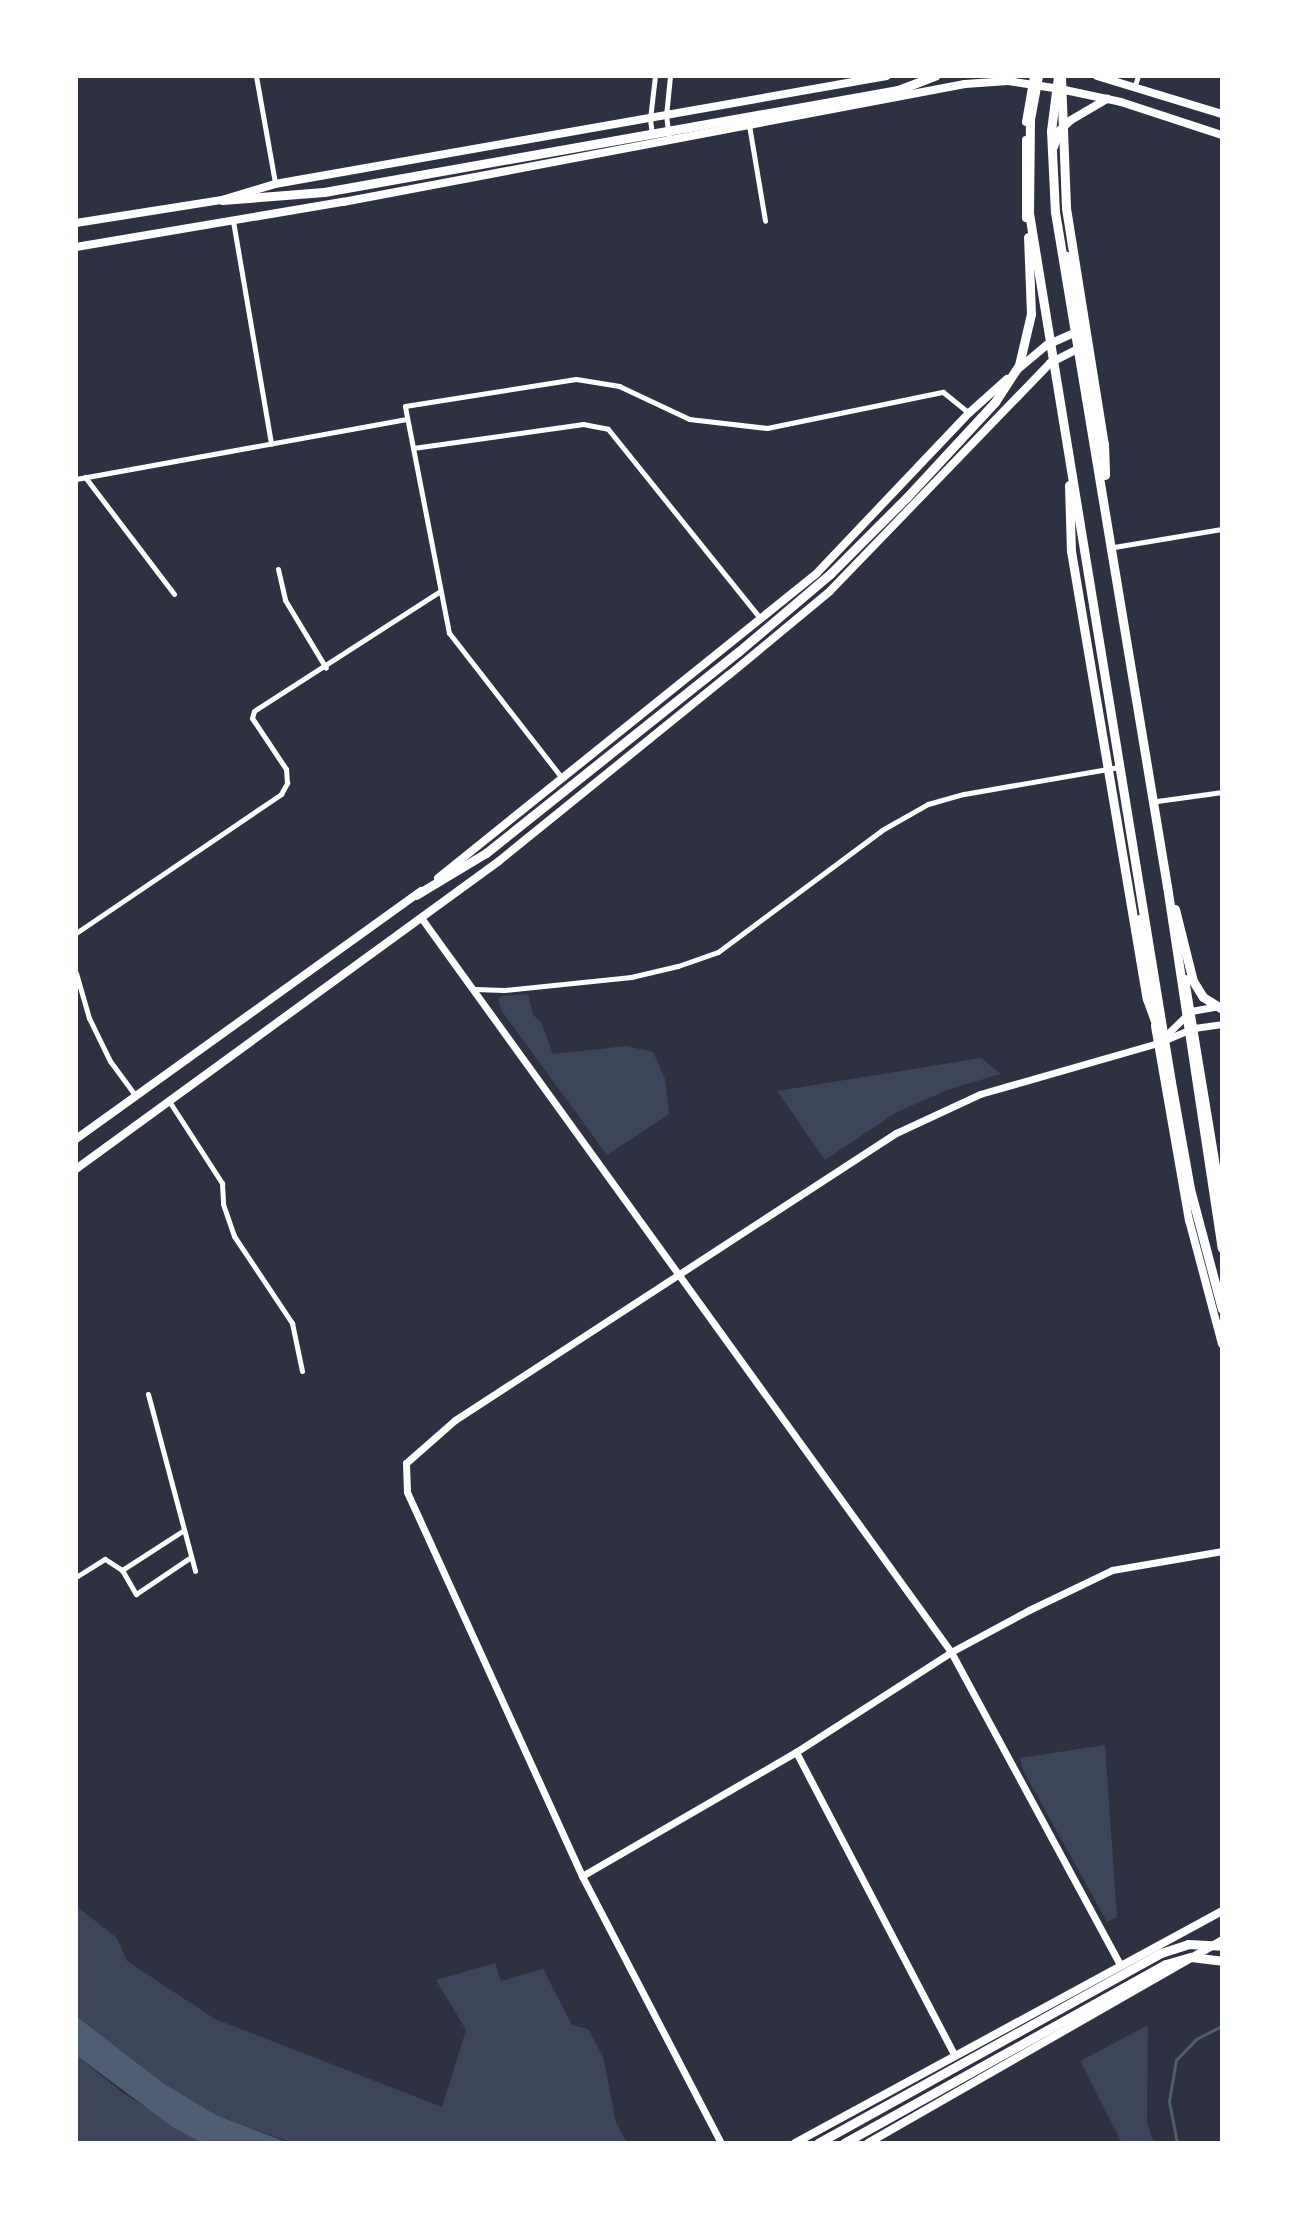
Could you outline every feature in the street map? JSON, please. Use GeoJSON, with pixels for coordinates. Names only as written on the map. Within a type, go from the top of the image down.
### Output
{"type":"FeatureCollection","features":[{"type":"Feature","properties":{"kind":"highway"},"geometry":{"type":"LineString","coordinates":[[222,200],[324,192],[898,90],[935,76]]}},
{"type":"Feature","properties":{"kind":"highway"},"geometry":{"type":"LineString","coordinates":[[1060,76],[1066,208],[1104,444],[1105,506]]}},
{"type":"Feature","properties":{"kind":"highway"},"geometry":{"type":"LineString","coordinates":[[1060,76],[1051,131],[1055,212],[1167,886],[1222,1248]]}},
{"type":"Feature","properties":{"kind":"highway"},"geometry":{"type":"LineString","coordinates":[[1063,111],[1069,76]]}},
{"type":"Feature","properties":{"kind":"highway"},"geometry":{"type":"LineString","coordinates":[[416,895],[486,853],[714,672],[830,574],[995,402],[1019,365],[1029,329],[1030,119],[1034,78]]}},
{"type":"Feature","properties":{"kind":"highway"},"geometry":{"type":"LineString","coordinates":[[1029,213],[1190,1189],[1222,1309]]}},
{"type":"Feature","properties":{"kind":"highway"},"geometry":{"type":"LineString","coordinates":[[1069,474],[1071,551],[1147,999],[1167,1055]]}},
{"type":"Feature","properties":{"kind":"highway"},"geometry":{"type":"LineString","coordinates":[[1167,886],[1193,981],[1203,997],[1222,1007]]}},
{"type":"Feature","properties":{"kind":"highway"},"geometry":{"type":"LineString","coordinates":[[818,2143],[1174,1947],[1222,1943]]}},
{"type":"Feature","properties":{"kind":"highway"},"geometry":{"type":"LineString","coordinates":[[844,2143],[1166,1964],[1202,1956],[1222,1961]]}},
{"type":"Feature","properties":{"kind":"main road"},"geometry":{"type":"LineString","coordinates":[[76,223],[222,200],[275,184],[887,76]]}},
{"type":"Feature","properties":{"kind":"main road"},"geometry":{"type":"LineString","coordinates":[[1060,76],[1054,147],[1058,205],[1222,1203]]}},
{"type":"Feature","properties":{"kind":"main road"},"geometry":{"type":"LineString","coordinates":[[1097,76],[1136,81],[1222,114]]}},
{"type":"Feature","properties":{"kind":"main road"},"geometry":{"type":"LineString","coordinates":[[1034,78],[1027,111],[1024,202],[1118,767],[1158,1043],[1189,1220],[1222,1344]]}},
{"type":"Feature","properties":{"kind":"main road"},"geometry":{"type":"LineString","coordinates":[[76,247],[233,221],[965,84],[1034,78],[1060,89],[1108,99],[1222,135]]}},
{"type":"Feature","properties":{"kind":"main road"},"geometry":{"type":"LineString","coordinates":[[1054,147],[1060,130],[1071,120],[1108,99]]}},
{"type":"Feature","properties":{"kind":"main road"},"geometry":{"type":"LineString","coordinates":[[76,1139],[416,895],[762,619],[855,536],[969,413],[1047,345],[1080,330]]}},
{"type":"Feature","properties":{"kind":"main road"},"geometry":{"type":"LineString","coordinates":[[76,1169],[422,919],[729,675],[830,591],[1050,363],[1083,346]]}},
{"type":"Feature","properties":{"kind":"main road"},"geometry":{"type":"LineString","coordinates":[[714,657],[724,653],[734,657],[735,668],[729,675]]}},
{"type":"Feature","properties":{"kind":"main road"},"geometry":{"type":"LineString","coordinates":[[795,2143],[1222,1911]]}},
{"type":"Feature","properties":{"kind":"main road"},"geometry":{"type":"LineString","coordinates":[[868,2143],[1222,1943]]}},
{"type":"Feature","properties":{"kind":"street"},"geometry":{"type":"LineString","coordinates":[[256,76],[275,184]]}},
{"type":"Feature","properties":{"kind":"street"},"geometry":{"type":"LineString","coordinates":[[653,142],[650,119],[655,76]]}},
{"type":"Feature","properties":{"kind":"street"},"geometry":{"type":"LineString","coordinates":[[669,139],[666,116],[670,76]]}},
{"type":"Feature","properties":{"kind":"street"},"geometry":{"type":"LineString","coordinates":[[749,124],[765,221]]}},
{"type":"Feature","properties":{"kind":"street"},"geometry":{"type":"LineString","coordinates":[[233,221],[271,444]]}},
{"type":"Feature","properties":{"kind":"street"},"geometry":{"type":"LineString","coordinates":[[562,778],[449,633],[405,406],[576,379],[619,386],[689,419],[767,428],[943,392],[969,413]]}},
{"type":"Feature","properties":{"kind":"street"},"geometry":{"type":"LineString","coordinates":[[76,479],[407,419]]}},
{"type":"Feature","properties":{"kind":"street"},"geometry":{"type":"LineString","coordinates":[[413,448],[583,424],[608,429],[762,619]]}},
{"type":"Feature","properties":{"kind":"street"},"geometry":{"type":"LineString","coordinates":[[85,477],[174,594]]}},
{"type":"Feature","properties":{"kind":"street"},"geometry":{"type":"LineString","coordinates":[[1114,547],[1222,529]]}},
{"type":"Feature","properties":{"kind":"street"},"geometry":{"type":"LineString","coordinates":[[278,569],[285,600],[326,668]]}},
{"type":"Feature","properties":{"kind":"street"},"geometry":{"type":"LineString","coordinates":[[76,933],[281,794],[287,783],[286,769],[252,718],[254,711],[326,668],[440,591]]}},
{"type":"Feature","properties":{"kind":"street"},"geometry":{"type":"LineString","coordinates":[[473,989],[504,990],[631,977],[678,966],[718,952],[882,830],[928,804],[964,794],[1118,767]]}},
{"type":"Feature","properties":{"kind":"street"},"geometry":{"type":"LineString","coordinates":[[1157,801],[1222,792]]}},
{"type":"Feature","properties":{"kind":"street"},"geometry":{"type":"LineString","coordinates":[[422,919],[951,1652],[1120,1964]]}},
{"type":"Feature","properties":{"kind":"street"},"geometry":{"type":"LineString","coordinates":[[76,973],[89,1018],[110,1061],[135,1096]]}},
{"type":"Feature","properties":{"kind":"street"},"geometry":{"type":"LineString","coordinates":[[1158,1043],[1191,1011],[1222,1007]]}},
{"type":"Feature","properties":{"kind":"street"},"geometry":{"type":"LineString","coordinates":[[721,2143],[582,1876],[407,1492],[404,1477],[406,1463],[455,1420],[676,1274],[896,1133],[933,1113],[980,1094],[1158,1043],[1194,1028],[1222,1024]]}},
{"type":"Feature","properties":{"kind":"street"},"geometry":{"type":"LineString","coordinates":[[168,1100],[222,1183],[223,1204],[234,1236],[292,1323],[302,1371]]}},
{"type":"Feature","properties":{"kind":"street"},"geometry":{"type":"LineString","coordinates":[[148,1394],[195,1571]]}},
{"type":"Feature","properties":{"kind":"street"},"geometry":{"type":"LineString","coordinates":[[122,1570],[184,1530]]}},
{"type":"Feature","properties":{"kind":"street"},"geometry":{"type":"LineString","coordinates":[[582,1876],[796,1752],[951,1652],[1112,1570],[1222,1551]]}},
{"type":"Feature","properties":{"kind":"street"},"geometry":{"type":"LineString","coordinates":[[76,1577],[105,1559],[122,1570],[136,1594],[191,1557]]}},
{"type":"Feature","properties":{"kind":"street"},"geometry":{"type":"LineString","coordinates":[[796,1752],[954,2054]]}},
{"type":"Feature","properties":{"kind":"shaded area"},"geometry":{"type":"Polygon","coordinates":[[[528,994],[533,1015],[541,1022],[553,1054],[627,1046],[653,1052],[665,1079],[669,1114],[607,1155],[501,1010],[498,999],[503,996],[528,994]]]}},
{"type":"Feature","properties":{"kind":"shaded area"},"geometry":{"type":"Polygon","coordinates":[[[981,1058],[1001,1074],[950,1089],[897,1112],[825,1160],[777,1091],[981,1058]]]}},
{"type":"Feature","properties":{"kind":"shaded area"},"geometry":{"type":"Polygon","coordinates":[[[1105,1745],[1117,1917],[1107,1922],[1023,1770],[1020,1758],[1105,1745]]]}},
{"type":"Feature","properties":{"kind":"shaded area"},"geometry":{"type":"Polygon","coordinates":[[[76,1906],[117,1938],[127,1961],[215,2019],[442,2107],[466,2030],[436,1980],[495,1963],[501,1981],[543,1969],[572,2025],[588,2029],[603,2056],[616,2122],[627,2143],[293,2143],[216,2115],[163,2083],[76,2016],[76,1906]]]}},
{"type":"Feature","properties":{"kind":"shaded area"},"geometry":{"type":"Polygon","coordinates":[[[76,2016],[163,2083],[216,2115],[289,2143],[202,2143],[171,2126],[76,2055],[76,2016]]]}},
{"type":"Feature","properties":{"kind":"shaded area"},"geometry":{"type":"Polygon","coordinates":[[[1148,2025],[1147,2123],[1154,2143],[1122,2143],[1080,2061],[1148,2025]]]}},
{"type":"Feature","properties":{"kind":"shaded area"},"geometry":{"type":"Polygon","coordinates":[[[76,2055],[123,2093],[202,2143],[76,2143],[76,2055]]]}},
{"type":"Feature","properties":{"kind":"waterway"},"geometry":{"type":"LineString","coordinates":[[1177,2143],[1169,2101],[1176,2060],[1196,2039],[1222,2026]]}}]}
